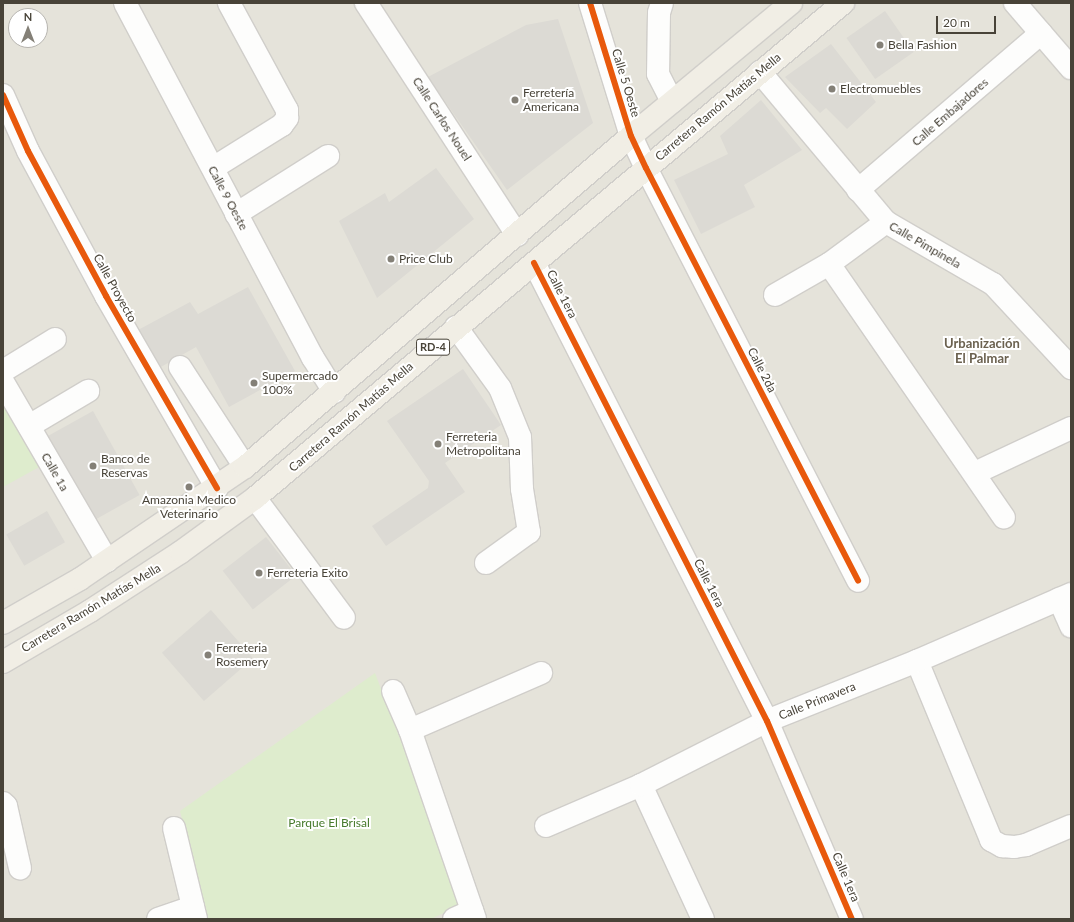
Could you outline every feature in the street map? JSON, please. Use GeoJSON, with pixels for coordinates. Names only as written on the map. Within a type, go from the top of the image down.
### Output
{"type":"FeatureCollection","features":[{"type":"Feature","properties":{"kind":"main road","name":"RD-4"},"geometry":{"type":"LineString","coordinates":[[3,623],[107,561],[217,488],[245,467],[631,136],[791,3]]}},
{"type":"Feature","properties":{"kind":"main road","name":"Carretera Ramón Matías Mella"},"geometry":{"type":"LineString","coordinates":[[3,662],[90,611],[175,557],[255,498],[456,327],[843,3]]}},
{"type":"Feature","properties":{"kind":"street","name":"Calle 9 Oeste"},"geometry":{"type":"LineString","coordinates":[[125,3],[313,358],[334,392]]}},
{"type":"Feature","properties":{"kind":"street"},"geometry":{"type":"LineString","coordinates":[[213,168],[282,125],[288,118],[287,110],[230,3]]}},
{"type":"Feature","properties":{"kind":"street","name":"Calle Carlos Nouel"},"geometry":{"type":"LineString","coordinates":[[366,3],[517,235]]}},
{"type":"Feature","properties":{"kind":"street","name":"Calle 5 Oeste"},"geometry":{"type":"LineString","coordinates":[[590,3],[631,136],[646,168]]}},
{"type":"Feature","properties":{"kind":"street"},"geometry":{"type":"LineString","coordinates":[[662,3],[659,13],[658,74],[672,102]]}},
{"type":"Feature","properties":{"kind":"street"},"geometry":{"type":"LineString","coordinates":[[1015,3],[1071,68]]}},
{"type":"Feature","properties":{"kind":"street","name":"Calle Embajadores"},"geometry":{"type":"LineString","coordinates":[[858,190],[1041,33]]}},
{"type":"Feature","properties":{"kind":"street","name":"Calle Pimpinela"},"geometry":{"type":"LineString","coordinates":[[760,72],[886,222],[993,284],[1071,368]]}},
{"type":"Feature","properties":{"kind":"street","name":"Calle Proyecto"},"geometry":{"type":"LineString","coordinates":[[3,95],[28,152],[102,289],[217,488]]}},
{"type":"Feature","properties":{"kind":"street"},"geometry":{"type":"LineString","coordinates":[[236,214],[328,156]]}},
{"type":"Feature","properties":{"kind":"street","name":"Calle 2da"},"geometry":{"type":"LineString","coordinates":[[646,168],[858,581]]}},
{"type":"Feature","properties":{"kind":"street"},"geometry":{"type":"LineString","coordinates":[[775,295],[829,264],[886,222]]}},
{"type":"Feature","properties":{"kind":"street","name":"Calle 1era"},"geometry":{"type":"LineString","coordinates":[[534,263],[767,721],[852,919]]}},
{"type":"Feature","properties":{"kind":"street"},"geometry":{"type":"LineString","coordinates":[[829,264],[975,473],[1004,518]]}},
{"type":"Feature","properties":{"kind":"street"},"geometry":{"type":"LineString","coordinates":[[456,327],[500,388],[520,437],[522,489],[529,532],[486,563]]}},
{"type":"Feature","properties":{"kind":"street"},"geometry":{"type":"LineString","coordinates":[[3,372],[54,339]]}},
{"type":"Feature","properties":{"kind":"street"},"geometry":{"type":"LineString","coordinates":[[180,367],[245,467]]}},
{"type":"Feature","properties":{"kind":"street","name":"Calle 1a"},"geometry":{"type":"LineString","coordinates":[[3,382],[107,561]]}},
{"type":"Feature","properties":{"kind":"street"},"geometry":{"type":"LineString","coordinates":[[28,426],[88,391]]}},
{"type":"Feature","properties":{"kind":"street"},"geometry":{"type":"LineString","coordinates":[[975,473],[1071,428]]}},
{"type":"Feature","properties":{"kind":"street"},"geometry":{"type":"LineString","coordinates":[[255,498],[344,618]]}},
{"type":"Feature","properties":{"kind":"street"},"geometry":{"type":"LineString","coordinates":[[1065,597],[1071,626]]}},
{"type":"Feature","properties":{"kind":"street","name":"Calle Primavera"},"geometry":{"type":"LineString","coordinates":[[546,826],[641,785],[767,721],[917,661],[1065,597]]}},
{"type":"Feature","properties":{"kind":"street"},"geometry":{"type":"LineString","coordinates":[[917,661],[991,840],[1002,846],[1014,847],[1026,845],[1071,827]]}},
{"type":"Feature","properties":{"kind":"street"},"geometry":{"type":"LineString","coordinates":[[410,730],[541,673]]}},
{"type":"Feature","properties":{"kind":"street"},"geometry":{"type":"LineString","coordinates":[[392,691],[410,730],[467,916]]}},
{"type":"Feature","properties":{"kind":"street"},"geometry":{"type":"LineString","coordinates":[[641,785],[703,919]]}},
{"type":"Feature","properties":{"kind":"street"},"geometry":{"type":"LineString","coordinates":[[3,803],[6,806],[20,868]]}},
{"type":"Feature","properties":{"kind":"street"},"geometry":{"type":"LineString","coordinates":[[158,919],[195,913],[174,828]]}},
{"type":"Feature","properties":{"kind":"shaded area"},"geometry":{"type":"Polygon","coordinates":[[[3,3],[1071,3],[1071,919],[3,919],[3,3]]]}},
{"type":"Feature","properties":{"kind":"green space"},"geometry":{"type":"Polygon","coordinates":[[[3,399],[41,466],[3,487],[3,399]]]}},
{"type":"Feature","properties":{"kind":"green space","name":"Parque El Brisal"},"geometry":{"type":"Polygon","coordinates":[[[375,673],[463,904],[431,919],[208,919],[180,811],[375,673]]]}},
{"type":"Feature","properties":{"kind":"building","name":"Bella Fashion"},"geometry":{"type":"Polygon","coordinates":[[[885,11],[914,52],[875,79],[846,38],[885,11]]]}},
{"type":"Feature","properties":{"kind":"building","name":"Ferretería Americana"},"geometry":{"type":"Polygon","coordinates":[[[558,19],[593,123],[507,190],[428,77],[526,25],[558,19]]]}},
{"type":"Feature","properties":{"kind":"building","name":"Electromuebles"},"geometry":{"type":"Polygon","coordinates":[[[831,44],[876,102],[847,129],[826,108],[820,113],[785,77],[831,44]]]}},
{"type":"Feature","properties":{"kind":"building"},"geometry":{"type":"Polygon","coordinates":[[[761,100],[802,150],[744,185],[755,207],[701,234],[674,180],[728,154],[720,136],[761,100]]]}},
{"type":"Feature","properties":{"kind":"building","name":"Price Club"},"geometry":{"type":"Polygon","coordinates":[[[436,168],[474,219],[377,298],[339,221],[385,193],[389,202],[436,168]]]}},
{"type":"Feature","properties":{"kind":"building"},"geometry":{"type":"Polygon","coordinates":[[[248,287],[295,371],[229,407],[196,347],[159,368],[138,330],[190,302],[198,314],[248,287]]]}},
{"type":"Feature","properties":{"kind":"building","name":"Ferreteria Metropolitana"},"geometry":{"type":"Polygon","coordinates":[[[463,369],[501,425],[445,463],[465,492],[386,546],[372,526],[428,488],[429,481],[387,421],[463,369]]]}},
{"type":"Feature","properties":{"kind":"building","name":"Banco de Reservas"},"geometry":{"type":"Polygon","coordinates":[[[93,411],[140,495],[93,521],[47,437],[93,411]]]}},
{"type":"Feature","properties":{"kind":"building"},"geometry":{"type":"Polygon","coordinates":[[[47,511],[65,542],[24,566],[6,534],[47,511]]]}},
{"type":"Feature","properties":{"kind":"building","name":"Ferreteria Exito"},"geometry":{"type":"Polygon","coordinates":[[[266,537],[296,576],[253,609],[223,571],[266,537]]]}},
{"type":"Feature","properties":{"kind":"building","name":"Ferreteria Rosemery"},"geometry":{"type":"Polygon","coordinates":[[[211,610],[253,658],[204,701],[162,653],[211,610]]]}},
{"type":"Feature","properties":{"kind":"cycle path"},"geometry":{"type":"LineString","coordinates":[[590,3],[631,136],[858,581]]}},
{"type":"Feature","properties":{"kind":"cycle path"},"geometry":{"type":"LineString","coordinates":[[3,95],[28,151],[106,296],[217,488]]}},
{"type":"Feature","properties":{"kind":"cycle path"},"geometry":{"type":"LineString","coordinates":[[534,263],[767,721],[852,919]]}},
{"type":"Feature","properties":{"kind":"place","name":"Bella Fashion"},"geometry":{"type":"Point","coordinates":[880,45]}},
{"type":"Feature","properties":{"kind":"place","name":"Electromuebles"},"geometry":{"type":"Point","coordinates":[832,89]}},
{"type":"Feature","properties":{"kind":"place","name":"Ferretería Americana"},"geometry":{"type":"Point","coordinates":[515,100]}},
{"type":"Feature","properties":{"kind":"place","name":"Price Club"},"geometry":{"type":"Point","coordinates":[391,259]}},
{"type":"Feature","properties":{"kind":"place","name":"Supermercado 100%"},"geometry":{"type":"Point","coordinates":[254,383]}},
{"type":"Feature","properties":{"kind":"place","name":"Ferreteria Metropolitana"},"geometry":{"type":"Point","coordinates":[438,444]}},
{"type":"Feature","properties":{"kind":"place","name":"Banco de Reservas"},"geometry":{"type":"Point","coordinates":[93,466]}},
{"type":"Feature","properties":{"kind":"place","name":"Amazonia Medico Veterinario"},"geometry":{"type":"Point","coordinates":[189,487]}},
{"type":"Feature","properties":{"kind":"place","name":"Ferreteria Exito"},"geometry":{"type":"Point","coordinates":[259,573]}},
{"type":"Feature","properties":{"kind":"place","name":"Ferreteria Rosemery"},"geometry":{"type":"Point","coordinates":[208,655]}},
{"type":"Feature","properties":{"kind":"district","name":"Urbanización El Palmar"},"geometry":{"type":"Point","coordinates":[982,352]}}]}
